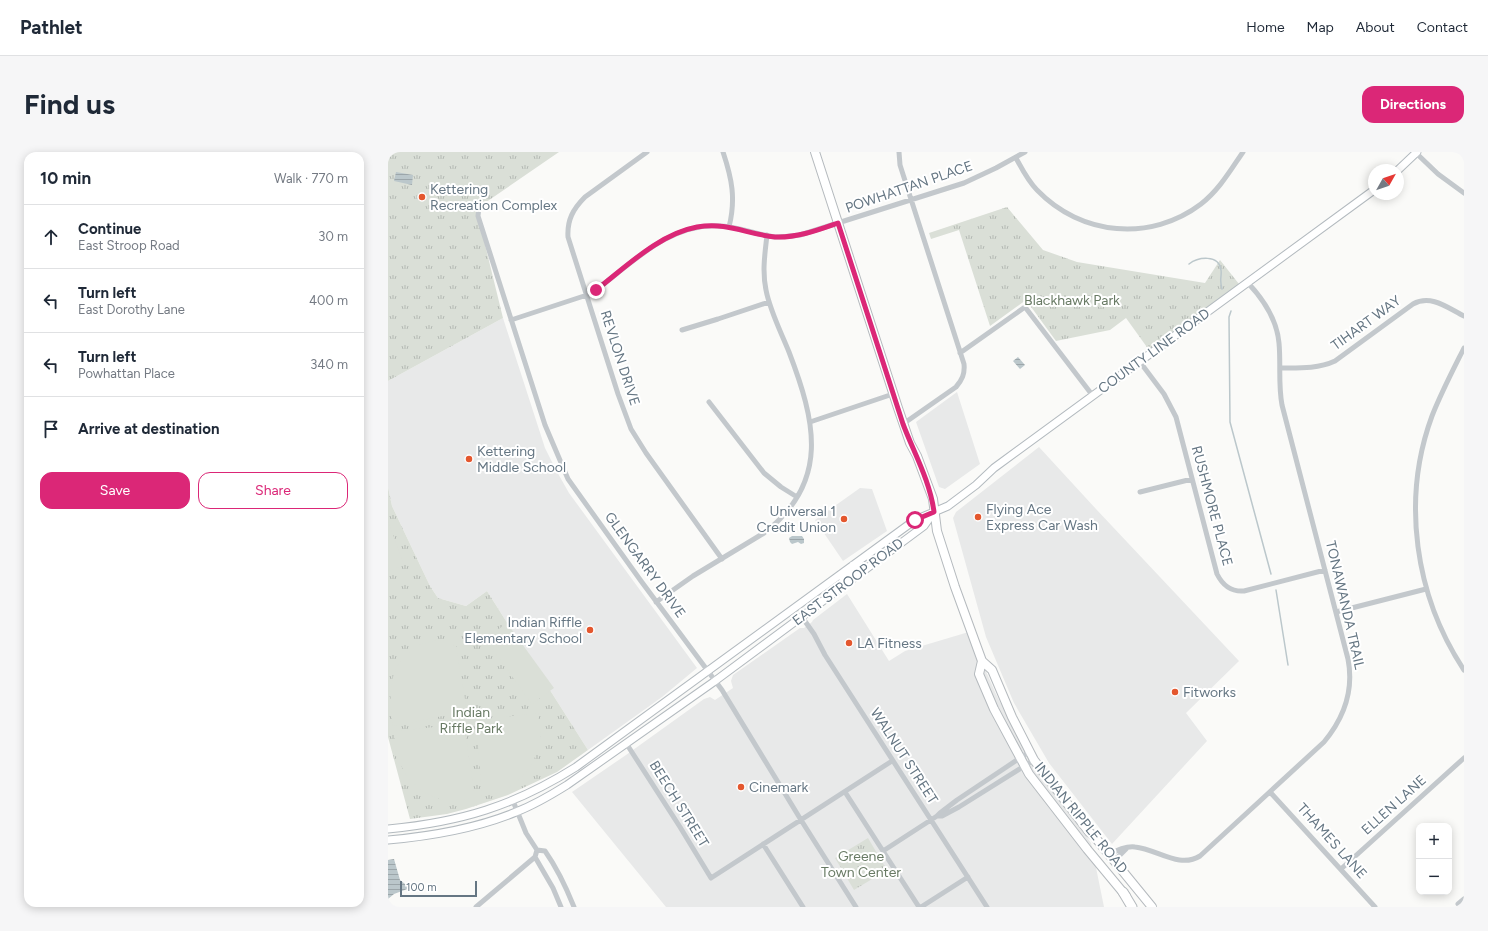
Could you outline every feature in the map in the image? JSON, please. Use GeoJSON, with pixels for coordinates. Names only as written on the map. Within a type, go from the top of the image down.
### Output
{"type":"FeatureCollection","features":[{"type":"Feature","properties":{"kind":"highway"},"geometry":{"type":"LineString","coordinates":[[1123,892],[1132,907]]}},
{"type":"Feature","properties":{"kind":"main road","name":"INDIAN RIPPLE ROAD"},"geometry":{"type":"LineString","coordinates":[[815,152],[903,424],[933,499],[939,538],[982,661],[992,670],[1012,717],[1034,760],[1081,823],[1152,907]]}},
{"type":"Feature","properties":{"kind":"main road"},"geometry":{"type":"LineString","coordinates":[[1404,164],[1416,152]]}},
{"type":"Feature","properties":{"kind":"main road","name":"COUNTY LINE ROAD"},"geometry":{"type":"LineString","coordinates":[[934,512],[948,506],[976,485],[994,468],[1368,194]]}},
{"type":"Feature","properties":{"kind":"main road","name":"EAST STROOP ROAD"},"geometry":{"type":"LineString","coordinates":[[388,829],[424,825],[464,817],[513,801],[544,786],[576,767],[915,520],[934,512]]}},
{"type":"Feature","properties":{"kind":"main road","name":"EAST STROOP ROAD"},"geometry":{"type":"LineString","coordinates":[[388,840],[453,832],[480,824],[517,812],[542,800],[567,785],[715,681],[802,617],[924,526],[934,512]]}},
{"type":"Feature","properties":{"kind":"main road"},"geometry":{"type":"LineString","coordinates":[[838,590],[845,578],[852,572],[853,565],[859,568],[868,567]]}},
{"type":"Feature","properties":{"kind":"main road","name":"INDIAN RIPPLE ROAD"},"geometry":{"type":"LineString","coordinates":[[982,661],[979,674],[994,709],[1029,774],[1087,849],[1135,907]]}},
{"type":"Feature","properties":{"kind":"main road"},"geometry":{"type":"LineString","coordinates":[[1087,849],[1096,852],[1104,862],[1112,858]]}},
{"type":"Feature","properties":{"kind":"street","name":"REVLON DRIVE"},"geometry":{"type":"LineString","coordinates":[[647,152],[585,197],[573,210],[570,218],[568,237],[618,394],[631,429],[646,453],[722,559]]}},
{"type":"Feature","properties":{"kind":"street"},"geometry":{"type":"LineString","coordinates":[[723,152],[729,170],[733,190],[733,203],[729,227]]}},
{"type":"Feature","properties":{"kind":"street"},"geometry":{"type":"LineString","coordinates":[[899,152],[900,165],[964,369],[961,382],[956,387],[903,424]]}},
{"type":"Feature","properties":{"kind":"street","name":"POWHATTAN PLACE"},"geometry":{"type":"LineString","coordinates":[[511,320],[587,295],[596,290],[654,246],[676,233],[697,227],[720,226],[775,237],[800,235],[975,178],[1025,152]]}},
{"type":"Feature","properties":{"kind":"street"},"geometry":{"type":"LineString","coordinates":[[1016,158],[1028,180],[1047,200],[1065,213],[1096,226],[1136,229],[1172,221],[1193,209],[1218,188],[1243,152]]}},
{"type":"Feature","properties":{"kind":"street"},"geometry":{"type":"LineString","coordinates":[[1416,152],[1438,174],[1464,193]]}},
{"type":"Feature","properties":{"kind":"street","name":"GLENGARRY DRIVE"},"geometry":{"type":"LineString","coordinates":[[479,207],[478,216],[545,425],[568,478],[656,602],[708,671],[740,718],[801,820],[856,907]]}},
{"type":"Feature","properties":{"kind":"street"},"geometry":{"type":"LineString","coordinates":[[656,602],[693,576],[772,527],[790,509],[804,484],[810,461],[812,441],[810,422],[792,360],[769,302],[766,289],[764,269],[767,235]]}},
{"type":"Feature","properties":{"kind":"street","name":"TONAWANDA TRAIL"},"geometry":{"type":"LineString","coordinates":[[1112,858],[1130,847],[1136,847],[1183,861],[1195,859],[1200,856],[1324,742],[1332,733],[1343,714],[1347,701],[1350,675],[1348,659],[1282,405],[1279,342],[1275,323],[1266,304],[1248,282]]}},
{"type":"Feature","properties":{"kind":"street","name":"TIHART WAY"},"geometry":{"type":"LineString","coordinates":[[1280,368],[1316,367],[1332,363],[1413,304],[1421,300],[1436,302],[1464,316]]}},
{"type":"Feature","properties":{"kind":"street"},"geometry":{"type":"LineString","coordinates":[[682,330],[769,302]]}},
{"type":"Feature","properties":{"kind":"street"},"geometry":{"type":"LineString","coordinates":[[960,353],[1025,307],[1093,396]]}},
{"type":"Feature","properties":{"kind":"street"},"geometry":{"type":"LineString","coordinates":[[1464,348],[1431,417],[1419,466],[1416,494],[1416,527],[1419,560],[1426,589],[1440,626],[1464,670]]}},
{"type":"Feature","properties":{"kind":"street","name":"RUSHMORE PLACE"},"geometry":{"type":"LineString","coordinates":[[1140,362],[1164,394],[1173,410],[1179,426],[1217,574],[1221,582],[1235,591],[1244,591],[1325,570]]}},
{"type":"Feature","properties":{"kind":"street"},"geometry":{"type":"LineString","coordinates":[[810,422],[894,394]]}},
{"type":"Feature","properties":{"kind":"street"},"geometry":{"type":"LineString","coordinates":[[708,402],[764,473],[781,487],[797,497]]}},
{"type":"Feature","properties":{"kind":"street"},"geometry":{"type":"LineString","coordinates":[[1140,492],[1192,479]]}},
{"type":"Feature","properties":{"kind":"street"},"geometry":{"type":"LineString","coordinates":[[1336,612],[1426,589]]}},
{"type":"Feature","properties":{"kind":"street","name":"WALNUT STREET"},"geometry":{"type":"LineString","coordinates":[[802,617],[892,761],[987,907]]}},
{"type":"Feature","properties":{"kind":"street","name":"BEECH STREET"},"geometry":{"type":"LineString","coordinates":[[626,743],[711,878],[763,844]]}},
{"type":"Feature","properties":{"kind":"street"},"geometry":{"type":"LineString","coordinates":[[883,851],[931,821],[940,812],[957,800],[1030,752]]}},
{"type":"Feature","properties":{"kind":"street","name":"ELLEN LANE"},"geometry":{"type":"LineString","coordinates":[[1341,869],[1464,758]]}},
{"type":"Feature","properties":{"kind":"street"},"geometry":{"type":"LineString","coordinates":[[937,816],[942,816],[959,807],[1034,760]]}},
{"type":"Feature","properties":{"kind":"street"},"geometry":{"type":"LineString","coordinates":[[803,907],[763,844],[892,761]]}},
{"type":"Feature","properties":{"kind":"street"},"geometry":{"type":"LineString","coordinates":[[845,792],[920,907],[968,877]]}},
{"type":"Feature","properties":{"kind":"street","name":"THAMES LANE"},"geometry":{"type":"LineString","coordinates":[[1270,792],[1375,907]]}},
{"type":"Feature","properties":{"kind":"street"},"geometry":{"type":"LineString","coordinates":[[476,907],[535,857],[537,850],[526,833],[513,801]]}},
{"type":"Feature","properties":{"kind":"street"},"geometry":{"type":"LineString","coordinates":[[537,850],[545,851],[559,872],[574,907]]}},
{"type":"Feature","properties":{"kind":"street"},"geometry":{"type":"LineString","coordinates":[[535,857],[553,888],[561,907]]}},
{"type":"Feature","properties":{"kind":"street"},"geometry":{"type":"LineString","coordinates":[[1458,904],[1464,899]]}},
{"type":"Feature","properties":{"kind":"shaded area"},"geometry":{"type":"Polygon","coordinates":[[[396,172],[413,175],[412,185],[394,181],[396,172]]]}},
{"type":"Feature","properties":{"kind":"shaded area","name":"Kettering Middle School"},"geometry":{"type":"Polygon","coordinates":[[[503,318],[545,448],[556,470],[569,493],[697,668],[662,697],[588,750],[487,591],[466,606],[438,598],[430,586],[392,506],[388,487],[388,381],[503,318]]]}},
{"type":"Feature","properties":{"kind":"shaded area"},"geometry":{"type":"Polygon","coordinates":[[[1018,357],[1025,365],[1020,369],[1013,361],[1018,357]]]}},
{"type":"Feature","properties":{"kind":"shaded area"},"geometry":{"type":"Polygon","coordinates":[[[957,392],[980,464],[945,489],[939,487],[916,422],[957,392]]]}},
{"type":"Feature","properties":{"kind":"shaded area"},"geometry":{"type":"Polygon","coordinates":[[[1039,447],[1239,661],[1186,713],[1207,741],[1112,844],[1049,763],[1014,703],[986,637],[953,518],[956,512],[1039,447]]]}},
{"type":"Feature","properties":{"kind":"shaded area"},"geometry":{"type":"Polygon","coordinates":[[[860,488],[872,489],[887,531],[843,561],[815,520],[860,488]]]}},
{"type":"Feature","properties":{"kind":"shaded area"},"geometry":{"type":"Polygon","coordinates":[[[792,536],[802,536],[804,543],[801,544],[798,542],[792,544],[789,538],[792,536]]]}},
{"type":"Feature","properties":{"kind":"shaded area"},"geometry":{"type":"Polygon","coordinates":[[[847,594],[889,661],[905,651],[972,631],[982,662],[1020,742],[1038,771],[1091,843],[1104,907],[666,907],[572,792],[704,699],[710,697],[715,700],[733,688],[731,681],[733,675],[800,628],[804,628],[847,594]]]}},
{"type":"Feature","properties":{"kind":"shaded area"},"geometry":{"type":"Polygon","coordinates":[[[394,859],[400,880],[410,888],[394,894],[388,899],[388,860],[394,859]]]}},
{"type":"Feature","properties":{"kind":"green space"},"geometry":{"type":"Polygon","coordinates":[[[388,152],[559,152],[479,207],[478,216],[503,318],[388,381],[388,152]]]}},
{"type":"Feature","properties":{"kind":"green space","name":"Blackhawk Park"},"geometry":{"type":"Polygon","coordinates":[[[1007,207],[1043,250],[1077,262],[1205,283],[1220,260],[1239,284],[1149,350],[1126,318],[1110,330],[1056,341],[1026,300],[990,326],[959,230],[931,239],[929,233],[1007,207]]]}},
{"type":"Feature","properties":{"kind":"green space"},"geometry":{"type":"Polygon","coordinates":[[[1093,295],[1105,297],[1103,308],[1091,305],[1093,295]]]}},
{"type":"Feature","properties":{"kind":"green space","name":"Indian Riffle Park"},"geometry":{"type":"Polygon","coordinates":[[[388,487],[392,506],[430,586],[438,598],[466,606],[487,591],[588,750],[557,772],[508,795],[447,814],[410,819],[388,737],[388,487]]]}},
{"type":"Feature","properties":{"kind":"green space"},"geometry":{"type":"Polygon","coordinates":[[[388,521],[404,565],[388,571],[388,521]]]}},
{"type":"Feature","properties":{"kind":"green space"},"geometry":{"type":"Polygon","coordinates":[[[507,623],[554,688],[532,704],[485,639],[507,623]]]}},
{"type":"Feature","properties":{"kind":"green space"},"geometry":{"type":"Polygon","coordinates":[[[438,639],[456,646],[467,711],[393,726],[391,713],[391,691],[395,671],[407,654],[417,646],[438,639]]]}},
{"type":"Feature","properties":{"kind":"green space"},"geometry":{"type":"Polygon","coordinates":[[[538,713],[541,738],[533,763],[521,778],[504,791],[482,797],[476,720],[538,713]]]}},
{"type":"Feature","properties":{"kind":"green space"},"geometry":{"type":"Polygon","coordinates":[[[464,724],[475,798],[446,802],[423,792],[407,777],[395,754],[395,731],[464,724]]]}},
{"type":"Feature","properties":{"kind":"green space","name":"Greene Town Center"},"geometry":{"type":"Polygon","coordinates":[[[868,838],[887,870],[854,890],[835,858],[868,838]]]}},
{"type":"Feature","properties":{"kind":"waterway"},"geometry":{"type":"LineString","coordinates":[[1189,264],[1208,258],[1216,261],[1221,270],[1222,289]]}},
{"type":"Feature","properties":{"kind":"waterway"},"geometry":{"type":"LineString","coordinates":[[1231,311],[1229,317],[1230,422],[1271,574]]}},
{"type":"Feature","properties":{"kind":"waterway"},"geometry":{"type":"LineString","coordinates":[[1276,590],[1288,665]]}},
{"type":"Feature","properties":{"kind":"place","name":"Kettering Recreation Complex"},"geometry":{"type":"Point","coordinates":[422,197]}},
{"type":"Feature","properties":{"kind":"place","name":"Kettering Middle School"},"geometry":{"type":"Point","coordinates":[469,459]}},
{"type":"Feature","properties":{"kind":"place","name":"Flying Ace Express Car Wash"},"geometry":{"type":"Point","coordinates":[978,517]}},
{"type":"Feature","properties":{"kind":"place","name":"Universal 1 Credit Union"},"geometry":{"type":"Point","coordinates":[844,519]}},
{"type":"Feature","properties":{"kind":"place","name":"Indian Riffle Elementary School"},"geometry":{"type":"Point","coordinates":[590,630]}},
{"type":"Feature","properties":{"kind":"place","name":"LA Fitness"},"geometry":{"type":"Point","coordinates":[849,643]}},
{"type":"Feature","properties":{"kind":"place","name":"Fitworks"},"geometry":{"type":"Point","coordinates":[1175,692]}},
{"type":"Feature","properties":{"kind":"place","name":"Cinemark"},"geometry":{"type":"Point","coordinates":[741,787]}},
{"type":"Feature","properties":{"kind":"route"},"geometry":{"type":"LineString","coordinates":[[596,290],[663,240],[676,233],[697,227],[734,227],[775,237],[800,235],[838,223],[903,424],[933,499],[934,512],[915,520]]}}]}
